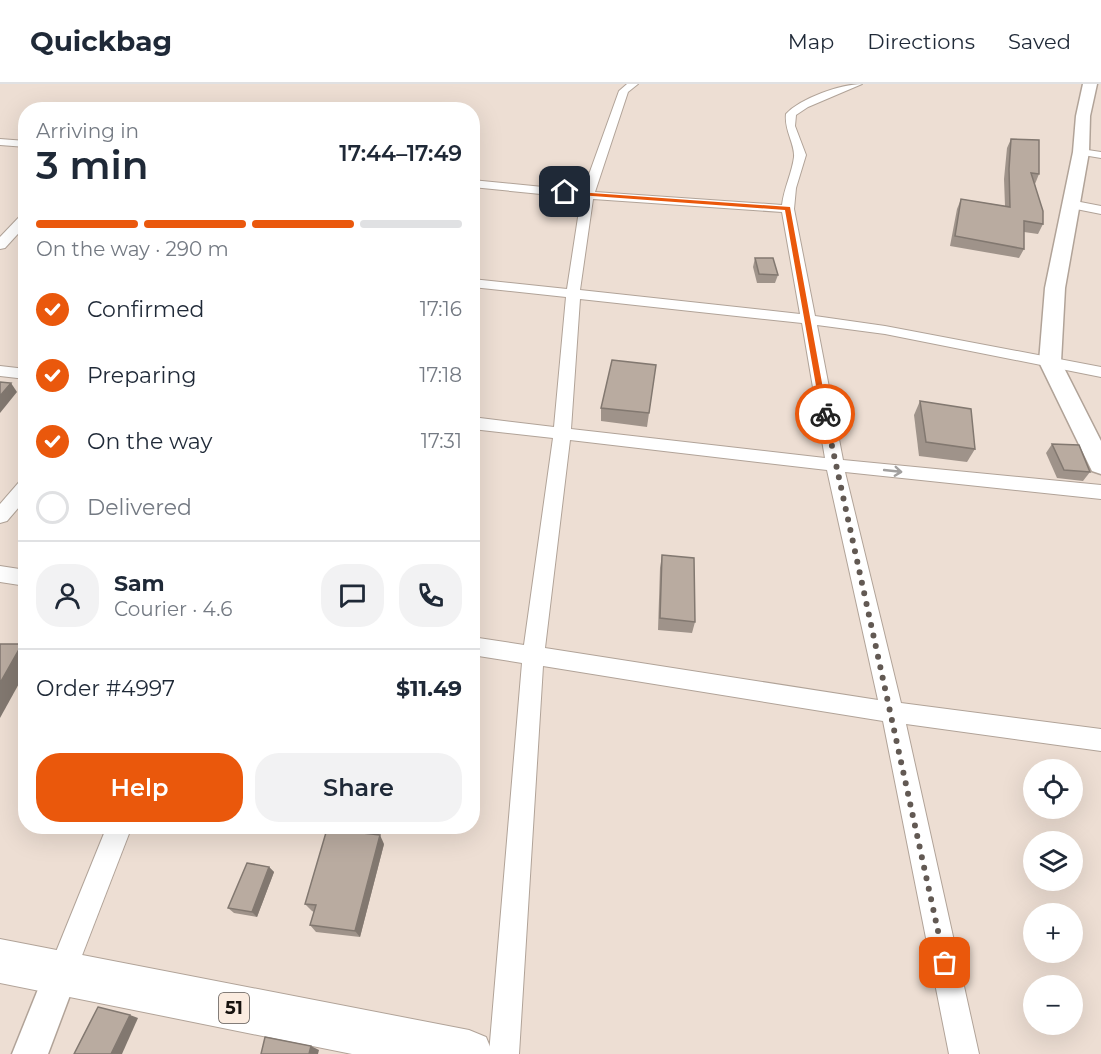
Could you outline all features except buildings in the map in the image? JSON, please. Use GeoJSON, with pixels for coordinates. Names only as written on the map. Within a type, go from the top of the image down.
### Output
{"type":"FeatureCollection","features":[{"type":"Feature","properties":{"kind":"highway","name":"51"},"geometry":{"type":"LineString","coordinates":[[0,961],[468,1054]]}},
{"type":"Feature","properties":{"kind":"main road"},"geometry":{"type":"LineString","coordinates":[[1090,84],[1083,116],[1081,152],[1055,288],[1050,362],[1101,465]]}},
{"type":"Feature","properties":{"kind":"street"},"geometry":{"type":"LineString","coordinates":[[504,1054],[534,656],[562,434],[573,293],[588,195],[624,91],[633,84]]}},
{"type":"Feature","properties":{"kind":"street"},"geometry":{"type":"LineString","coordinates":[[857,84],[804,105],[791,114],[790,126],[800,155],[790,188],[788,208],[835,465],[892,712],[964,1054]]}},
{"type":"Feature","properties":{"kind":"street"},"geometry":{"type":"LineString","coordinates":[[0,142],[18,143]]}},
{"type":"Feature","properties":{"kind":"street"},"geometry":{"type":"LineString","coordinates":[[1081,152],[1101,155]]}},
{"type":"Feature","properties":{"kind":"street"},"geometry":{"type":"LineString","coordinates":[[480,184],[588,195],[788,208]]}},
{"type":"Feature","properties":{"kind":"street"},"geometry":{"type":"LineString","coordinates":[[1070,204],[1101,210]]}},
{"type":"Feature","properties":{"kind":"street"},"geometry":{"type":"LineString","coordinates":[[2,239],[18,225]]}},
{"type":"Feature","properties":{"kind":"street"},"geometry":{"type":"LineString","coordinates":[[2,239],[18,238]]}},
{"type":"Feature","properties":{"kind":"street"},"geometry":{"type":"LineString","coordinates":[[480,284],[807,319],[885,330],[1101,372]]}},
{"type":"Feature","properties":{"kind":"street"},"geometry":{"type":"LineString","coordinates":[[0,371],[18,373]]}},
{"type":"Feature","properties":{"kind":"street"},"geometry":{"type":"LineString","coordinates":[[480,424],[835,465],[1101,492]]}},
{"type":"Feature","properties":{"kind":"street"},"geometry":{"type":"LineString","coordinates":[[0,516],[18,495]]}},
{"type":"Feature","properties":{"kind":"street"},"geometry":{"type":"LineString","coordinates":[[0,574],[18,577]]}},
{"type":"Feature","properties":{"kind":"street"},"geometry":{"type":"LineString","coordinates":[[480,647],[892,712],[1101,740]]}},
{"type":"Feature","properties":{"kind":"street"},"geometry":{"type":"LineString","coordinates":[[30,1054],[117,834]]}},
{"type":"Feature","properties":{"kind":"way so far"},"geometry":{"type":"LineString","coordinates":[[825,414],[892,712],[945,963]]}},
{"type":"Feature","properties":{"kind":"route"},"geometry":{"type":"LineString","coordinates":[[565,192],[788,208],[825,414]]}}]}
